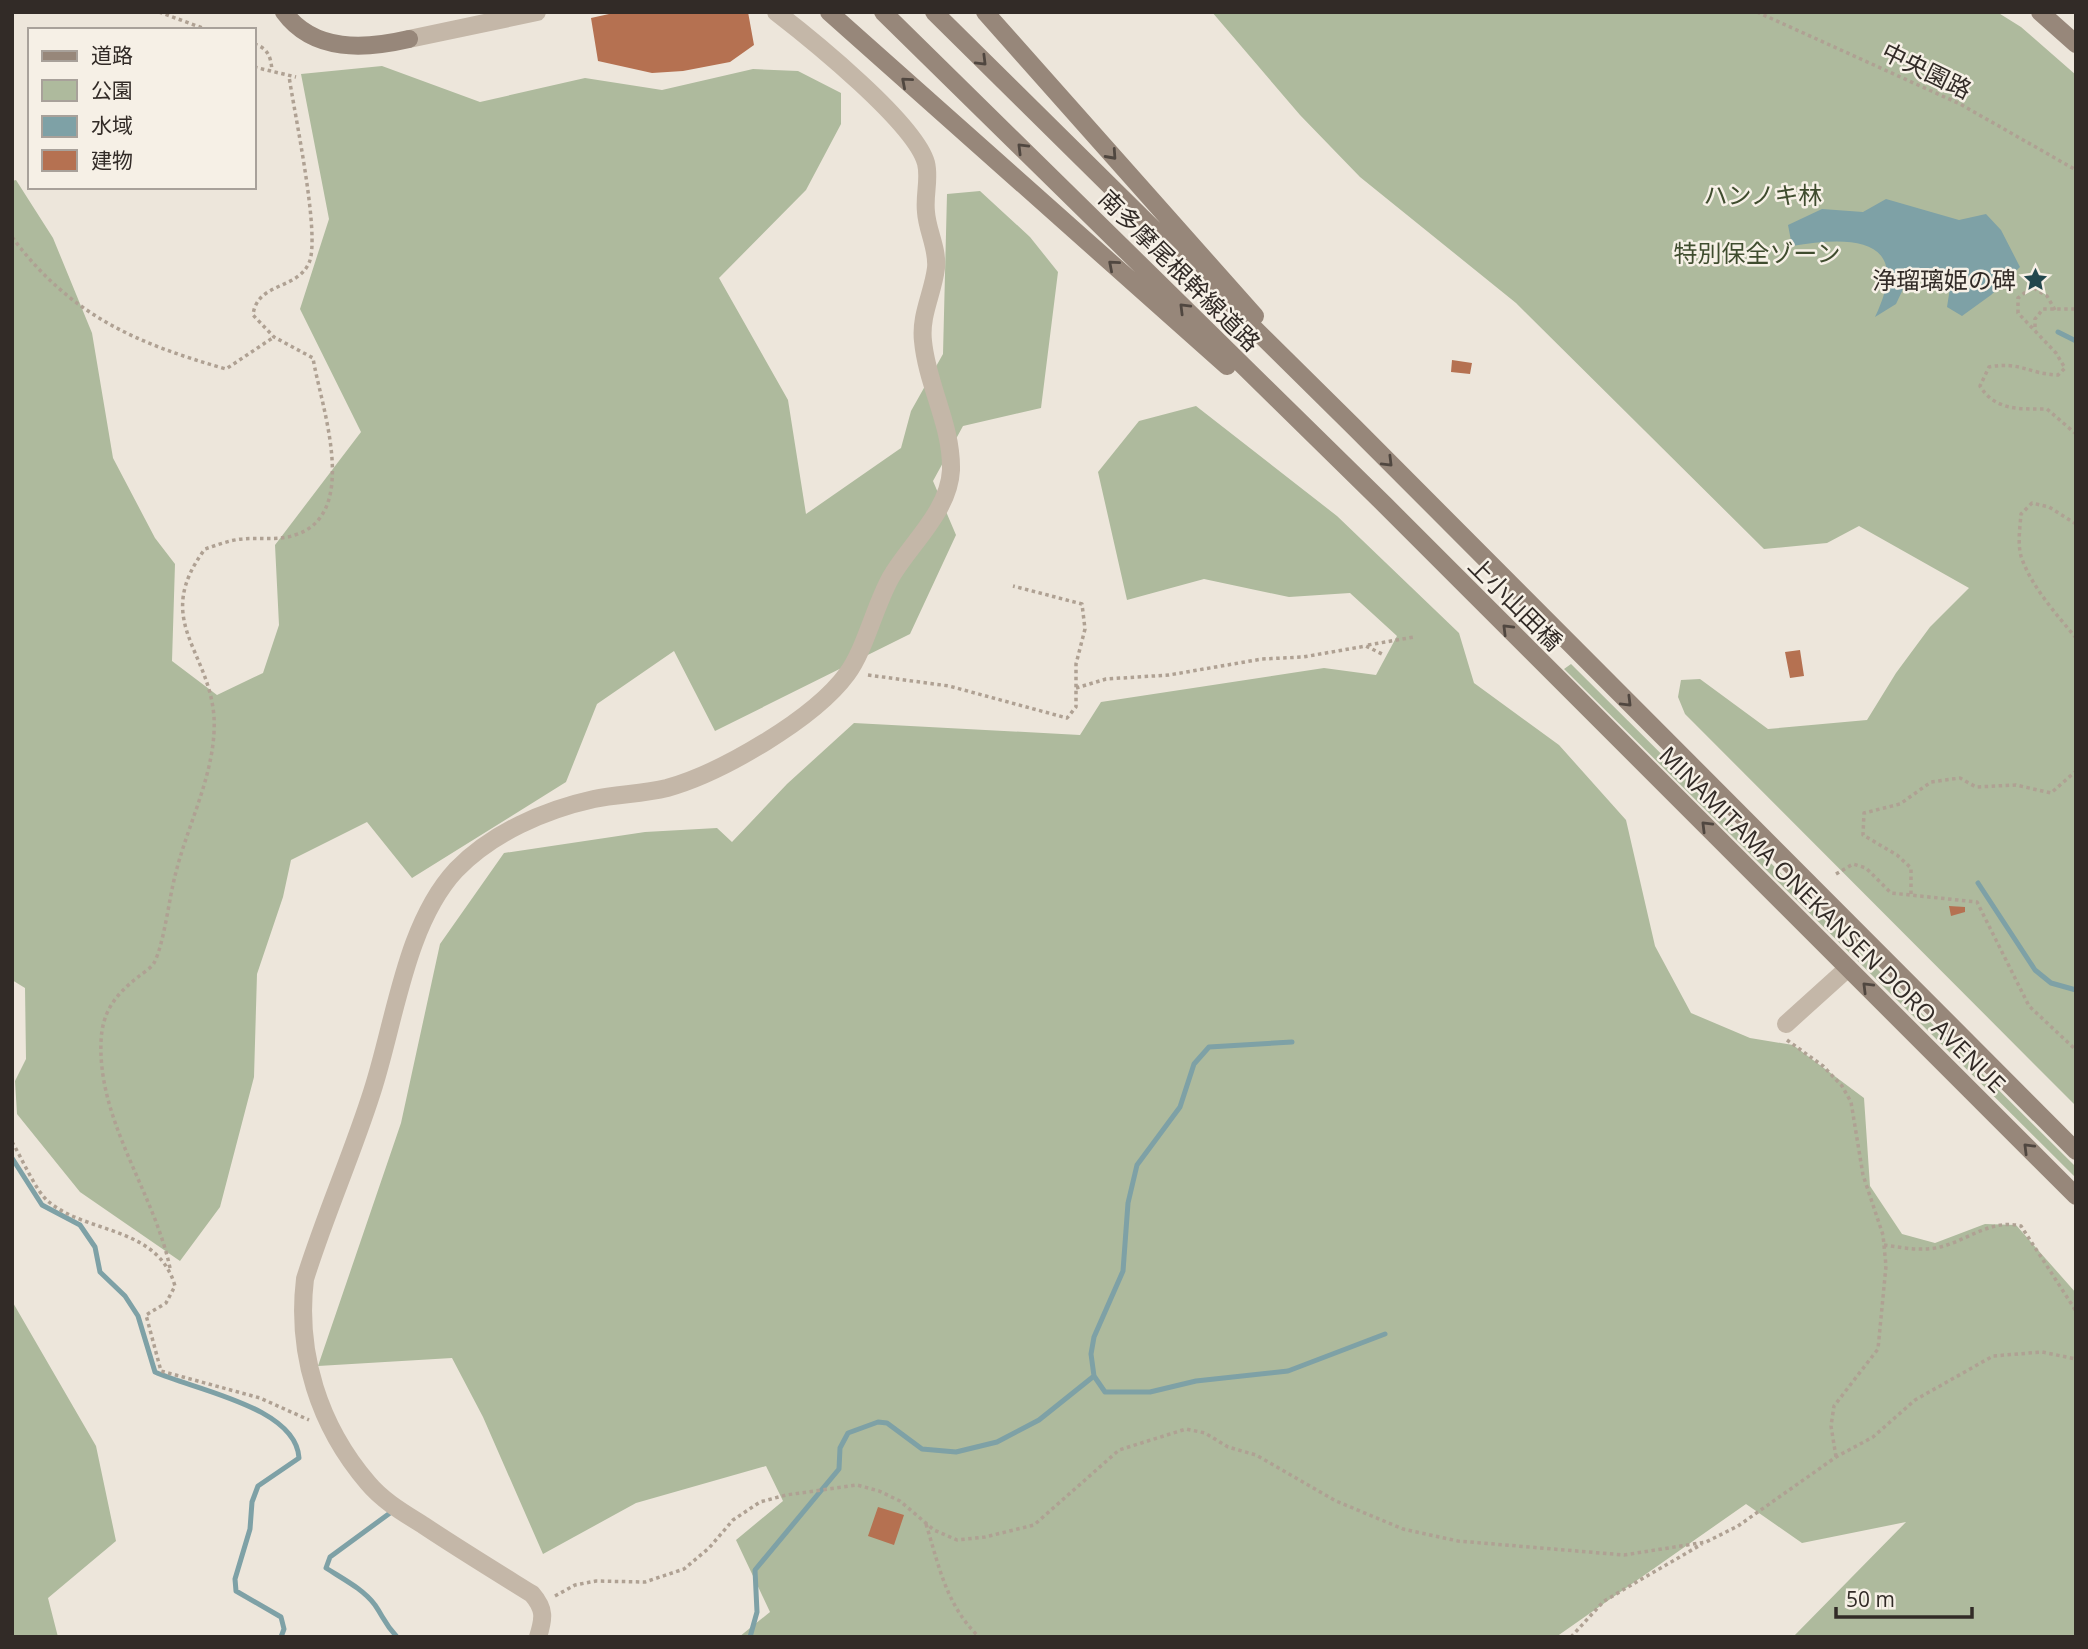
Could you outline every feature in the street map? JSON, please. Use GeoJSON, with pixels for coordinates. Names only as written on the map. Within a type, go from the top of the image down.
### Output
{"type":"FeatureCollection","features":[{"type":"Feature","properties":{"kind":"main road"},"geometry":{"type":"LineString","coordinates":[[284,12],[299,29],[334,44],[382,46],[409,39]]}},
{"type":"Feature","properties":{"kind":"main road"},"geometry":{"type":"LineString","coordinates":[[829,12],[1385,505]]}},
{"type":"Feature","properties":{"kind":"main road","name":"南多摩尾根幹線道路"},"geometry":{"type":"LineString","coordinates":[[883,12],[1441,563]]}},
{"type":"Feature","properties":{"kind":"main road","name":"南多摩尾根幹線道路"},"geometry":{"type":"LineString","coordinates":[[934,12],[1465,540]]}},
{"type":"Feature","properties":{"kind":"main road"},"geometry":{"type":"LineString","coordinates":[[985,12],[1354,427]]}},
{"type":"Feature","properties":{"kind":"main road"},"geometry":{"type":"LineString","coordinates":[[2040,12],[2076,44]]}},
{"type":"Feature","properties":{"kind":"main road","name":"上小山田橋"},"geometry":{"type":"LineString","coordinates":[[1465,540],[1578,654]]}},
{"type":"Feature","properties":{"kind":"main road","name":"上小山田橋"},"geometry":{"type":"LineString","coordinates":[[1441,563],[1556,677]]}},
{"type":"Feature","properties":{"kind":"main road","name":"MINAMITAMA ONEKANSEN DORO AVENUE"},"geometry":{"type":"LineString","coordinates":[[1578,654],[2076,1151]]}},
{"type":"Feature","properties":{"kind":"main road","name":"MINAMITAMA ONEKANSEN DORO AVENUE"},"geometry":{"type":"LineString","coordinates":[[1556,677],[2076,1196]]}},
{"type":"Feature","properties":{"kind":"street"},"geometry":{"type":"LineString","coordinates":[[409,39],[537,12]]}},
{"type":"Feature","properties":{"kind":"street"},"geometry":{"type":"LineString","coordinates":[[538,1637],[543,1619],[542,1606],[532,1594],[390,1503],[367,1483],[336,1433],[312,1386],[302,1308],[305,1279],[373,1090],[420,927],[440,892],[474,853],[520,825],[594,799],[664,789],[708,773],[741,756],[799,717],[848,672],[892,576],[942,504],[949,487],[951,470],[946,427],[923,340],[928,294],[936,268],[926,212],[929,178],[926,160],[909,132],[834,60],[775,12]]}},
{"type":"Feature","properties":{"kind":"street"},"geometry":{"type":"LineString","coordinates":[[1785,1030],[1848,968]]}},
{"type":"Feature","properties":{"kind":"path"},"geometry":{"type":"LineString","coordinates":[[159,12],[203,28]]}},
{"type":"Feature","properties":{"kind":"path","name":"中央園路"},"geometry":{"type":"LineString","coordinates":[[1757,12],[1960,104],[2076,170]]}},
{"type":"Feature","properties":{"kind":"path"},"geometry":{"type":"LineString","coordinates":[[256,45],[262,47],[271,58],[272,72]]}},
{"type":"Feature","properties":{"kind":"path"},"geometry":{"type":"LineString","coordinates":[[256,68],[296,77]]}},
{"type":"Feature","properties":{"kind":"path"},"geometry":{"type":"LineString","coordinates":[[289,76],[305,168],[313,250],[308,265],[299,277],[266,291],[255,302],[253,315],[274,337],[313,358],[318,389],[332,440],[330,500],[316,520],[298,535],[242,539],[205,549],[184,588],[183,625],[201,671],[214,716],[212,748],[153,964],[122,989],[104,1012],[101,1042],[103,1077],[118,1128],[164,1241],[175,1286],[166,1303],[146,1315],[161,1371],[260,1398],[336,1433]]}},
{"type":"Feature","properties":{"kind":"path"},"geometry":{"type":"LineString","coordinates":[[12,236],[37,270],[76,304],[116,329],[175,354],[226,369],[274,337]]}},
{"type":"Feature","properties":{"kind":"path"},"geometry":{"type":"LineString","coordinates":[[2055,310],[2048,296],[2032,287],[2018,298],[2018,313],[2056,353],[2064,368],[2058,375],[2038,374],[2020,365],[2006,364],[1989,367],[1980,386],[1988,400],[2011,408],[2047,409],[2076,434]]}},
{"type":"Feature","properties":{"kind":"path"},"geometry":{"type":"LineString","coordinates":[[2035,328],[2035,318],[2043,309],[2076,309]]}},
{"type":"Feature","properties":{"kind":"path"},"geometry":{"type":"LineString","coordinates":[[2076,524],[2049,507],[2032,503],[2021,514],[2020,538],[2021,558],[2050,605],[2076,638]]}},
{"type":"Feature","properties":{"kind":"path"},"geometry":{"type":"LineString","coordinates":[[848,672],[949,686],[1067,718],[1076,708],[1076,664],[1085,629],[1082,604],[1013,586]]}},
{"type":"Feature","properties":{"kind":"path"},"geometry":{"type":"LineString","coordinates":[[1076,688],[1106,679],[1169,675],[1262,659],[1303,657],[1414,636]]}},
{"type":"Feature","properties":{"kind":"path"},"geometry":{"type":"LineString","coordinates":[[1366,646],[1382,654]]}},
{"type":"Feature","properties":{"kind":"path"},"geometry":{"type":"LineString","coordinates":[[1911,894],[1911,868],[1897,855],[1863,835],[1864,813],[1900,804],[1931,782],[1960,778],[1976,787],[2016,785],[2051,793],[2076,771]]}},
{"type":"Feature","properties":{"kind":"path"},"geometry":{"type":"LineString","coordinates":[[1836,874],[1853,864],[1866,868],[1891,893],[1977,902],[2029,1006],[2076,1050]]}},
{"type":"Feature","properties":{"kind":"path"},"geometry":{"type":"LineString","coordinates":[[1785,1030],[1842,1086],[1851,1102],[1863,1175],[1884,1245],[1886,1266],[1878,1349],[1834,1406],[1831,1426],[1836,1457]]}},
{"type":"Feature","properties":{"kind":"path"},"geometry":{"type":"LineString","coordinates":[[12,1142],[48,1202],[130,1238],[170,1268]]}},
{"type":"Feature","properties":{"kind":"path"},"geometry":{"type":"LineString","coordinates":[[1884,1245],[1924,1250],[1943,1246],[2008,1222],[2021,1226],[2076,1311]]}},
{"type":"Feature","properties":{"kind":"path"},"geometry":{"type":"LineString","coordinates":[[1571,1637],[1604,1601],[1738,1526],[1836,1457],[1873,1437],[1915,1400],[1993,1356],[2042,1352],[2076,1359]]}},
{"type":"Feature","properties":{"kind":"path"},"geometry":{"type":"LineString","coordinates":[[542,1606],[575,1585],[596,1581],[645,1582],[684,1569],[709,1548],[733,1520],[760,1502],[786,1495],[857,1485],[900,1501],[934,1530],[957,1540],[985,1537],[1034,1525],[1119,1450],[1186,1429],[1205,1433],[1228,1447],[1256,1455],[1336,1501],[1414,1532],[1458,1541],[1624,1555],[1706,1542]]}},
{"type":"Feature","properties":{"kind":"path"},"geometry":{"type":"LineString","coordinates":[[926,1523],[942,1582],[952,1605],[979,1637]]}},
{"type":"Feature","properties":{"kind":"green space"},"geometry":{"type":"Polygon","coordinates":[[[1212,12],[1997,12],[2021,27],[2076,75],[2076,1106],[1685,714],[1678,697],[1681,680],[1700,679],[1768,729],[1867,720],[1896,673],[1930,627],[1969,588],[1859,526],[1827,543],[1764,549],[1516,303],[1360,177],[1300,115],[1212,12]]]}},
{"type":"Feature","properties":{"kind":"green space"},"geometry":{"type":"Polygon","coordinates":[[[382,66],[480,102],[585,78],[662,90],[753,69],[798,71],[841,93],[841,124],[806,190],[719,278],[788,400],[806,514],[901,448],[911,411],[943,354],[947,194],[980,191],[1030,237],[1058,272],[1041,408],[963,426],[933,481],[956,535],[910,634],[715,731],[674,651],[597,704],[566,782],[412,878],[367,822],[291,860],[283,897],[257,974],[254,1077],[220,1207],[180,1261],[80,1192],[17,1114],[15,1081],[26,1059],[25,988],[12,980],[12,181],[16,180],[53,238],[92,333],[113,458],[155,538],[175,564],[172,661],[217,695],[263,673],[279,625],[275,545],[361,432],[300,309],[329,219],[301,74],[382,66]]]}},
{"type":"Feature","properties":{"kind":"green space"},"geometry":{"type":"Polygon","coordinates":[[[1196,406],[1337,516],[1459,633],[1474,683],[1559,745],[1626,820],[1655,946],[1691,1013],[1750,1038],[1793,1045],[1864,1098],[1870,1186],[1902,1234],[1935,1243],[1985,1224],[2016,1225],[2076,1293],[2076,1637],[1793,1637],[1906,1522],[1802,1543],[1746,1504],[1556,1637],[739,1637],[770,1612],[736,1540],[783,1501],[766,1466],[636,1503],[543,1554],[483,1417],[452,1358],[318,1366],[401,1123],[440,944],[504,853],[645,832],[717,828],[732,842],[787,784],[854,723],[1080,735],[1101,702],[1324,668],[1376,675],[1397,636],[1350,593],[1289,597],[1204,579],[1127,600],[1098,472],[1139,421],[1196,406]]]}},
{"type":"Feature","properties":{"kind":"green space"},"geometry":{"type":"Polygon","coordinates":[[[1571,664],[2076,1167],[2076,1178],[1564,669],[1571,664]]]}},
{"type":"Feature","properties":{"kind":"green space"},"geometry":{"type":"Polygon","coordinates":[[[12,1301],[96,1446],[116,1541],[48,1598],[58,1637],[12,1637],[12,1301]]]}},
{"type":"Feature","properties":{"kind":"water"},"geometry":{"type":"Polygon","coordinates":[[[1886,199],[1959,220],[1986,214],[2001,230],[2020,267],[1991,295],[1962,316],[1947,307],[1950,288],[1941,274],[1921,273],[1905,285],[1896,304],[1875,317],[1885,290],[1887,270],[1881,256],[1870,247],[1854,243],[1835,241],[1792,246],[1788,225],[1822,209],[1863,212],[1886,199]]]}},
{"type":"Feature","properties":{"kind":"building"},"geometry":{"type":"Polygon","coordinates":[[[618,12],[748,12],[754,45],[730,62],[683,71],[652,73],[598,61],[591,18],[618,12]]]}},
{"type":"Feature","properties":{"kind":"building"},"geometry":{"type":"Polygon","coordinates":[[[1452,360],[1472,363],[1470,374],[1451,372],[1452,360]]]}},
{"type":"Feature","properties":{"kind":"building"},"geometry":{"type":"Polygon","coordinates":[[[1800,650],[1804,676],[1790,678],[1785,652],[1800,650]]]}},
{"type":"Feature","properties":{"kind":"building"},"geometry":{"type":"Polygon","coordinates":[[[1949,906],[1965,907],[1965,912],[1951,916],[1949,906]]]}},
{"type":"Feature","properties":{"kind":"building"},"geometry":{"type":"Polygon","coordinates":[[[878,1507],[904,1515],[894,1545],[868,1536],[878,1507]]]}},
{"type":"Feature","properties":{"kind":"waterway"},"geometry":{"type":"LineString","coordinates":[[2058,332],[2076,341]]}},
{"type":"Feature","properties":{"kind":"waterway"},"geometry":{"type":"LineString","coordinates":[[1978,883],[2035,970],[2051,983],[2076,990]]}},
{"type":"Feature","properties":{"kind":"waterway"},"geometry":{"type":"LineString","coordinates":[[1292,1042],[1209,1047],[1194,1064],[1180,1107],[1137,1165],[1128,1203],[1123,1271],[1094,1337],[1091,1354],[1094,1376],[1105,1392],[1150,1392],[1196,1381],[1288,1371],[1385,1334]]}},
{"type":"Feature","properties":{"kind":"waterway"},"geometry":{"type":"LineString","coordinates":[[12,1158],[42,1205],[80,1225],[95,1247],[100,1272],[125,1296],[138,1316],[155,1372],[263,1413],[294,1440],[299,1458],[258,1486],[252,1502],[250,1529],[235,1579],[236,1591],[281,1617],[284,1629],[281,1637]]}},
{"type":"Feature","properties":{"kind":"waterway"},"geometry":{"type":"LineString","coordinates":[[750,1637],[757,1612],[755,1570],[839,1469],[840,1448],[848,1433],[878,1422],[887,1423],[922,1449],[956,1452],[997,1442],[1039,1420],[1094,1376]]}},
{"type":"Feature","properties":{"kind":"waterway"},"geometry":{"type":"LineString","coordinates":[[390,1513],[330,1557],[326,1568],[365,1594],[397,1637]]}},
{"type":"Feature","properties":{"kind":"place","name":"浄瑠璃姫の碑"},"geometry":{"type":"Point","coordinates":[2036,279]}},
{"type":"Feature","properties":{"kind":"park label","name":"ハンノキ林"},"geometry":{"type":"Point","coordinates":[1763,194]}},
{"type":"Feature","properties":{"kind":"park label","name":"特別保全ゾーン"},"geometry":{"type":"Point","coordinates":[1757,252]}}]}
